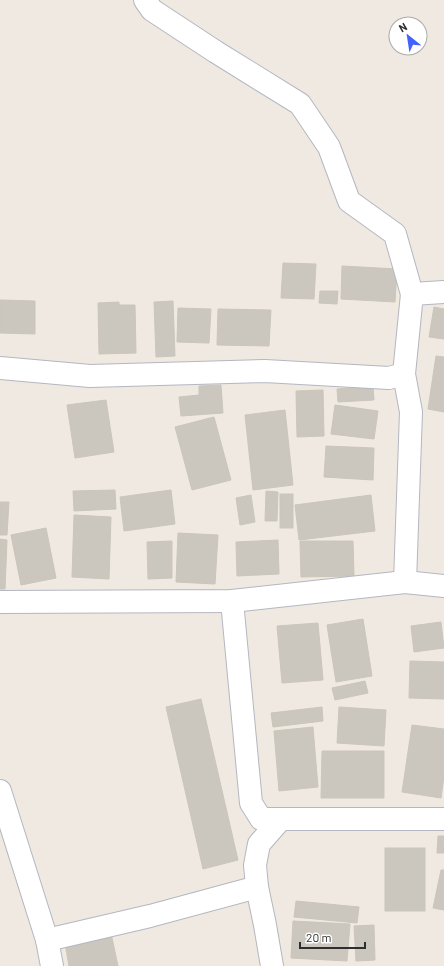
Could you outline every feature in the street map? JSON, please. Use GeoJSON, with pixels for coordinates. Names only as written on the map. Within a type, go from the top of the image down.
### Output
{"type":"FeatureCollection","features":[{"type":"Feature","properties":{"kind":"street"},"geometry":{"type":"LineString","coordinates":[[145,0],[152,10],[300,104],[328,147],[349,201],[394,234],[412,294],[404,374],[411,412],[405,582]]}},
{"type":"Feature","properties":{"kind":"street"},"geometry":{"type":"LineString","coordinates":[[412,294],[444,292]]}},
{"type":"Feature","properties":{"kind":"street"},"geometry":{"type":"LineString","coordinates":[[0,368],[90,376],[265,371],[389,378],[404,374]]}},
{"type":"Feature","properties":{"kind":"street"},"geometry":{"type":"LineString","coordinates":[[0,602],[232,601],[405,582],[444,586]]}},
{"type":"Feature","properties":{"kind":"street"},"geometry":{"type":"LineString","coordinates":[[232,601],[251,804],[261,820],[444,819]]}},
{"type":"Feature","properties":{"kind":"street"},"geometry":{"type":"LineString","coordinates":[[0,791],[47,940],[52,966]]}},
{"type":"Feature","properties":{"kind":"street"},"geometry":{"type":"LineString","coordinates":[[272,966],[257,888],[255,865],[259,844],[280,820]]}},
{"type":"Feature","properties":{"kind":"street"},"geometry":{"type":"LineString","coordinates":[[47,940],[150,916],[257,888]]}},
{"type":"Feature","properties":{"kind":"building"},"geometry":{"type":"Polygon","coordinates":[[[283,263],[316,264],[314,299],[281,298],[283,263]]]}},
{"type":"Feature","properties":{"kind":"building"},"geometry":{"type":"Polygon","coordinates":[[[342,266],[397,269],[395,302],[341,299],[342,266]]]}},
{"type":"Feature","properties":{"kind":"building"},"geometry":{"type":"Polygon","coordinates":[[[320,291],[338,291],[337,304],[319,303],[320,291]]]}},
{"type":"Feature","properties":{"kind":"building"},"geometry":{"type":"Polygon","coordinates":[[[0,300],[35,301],[35,334],[0,333],[0,300]]]}},
{"type":"Feature","properties":{"kind":"building"},"geometry":{"type":"Polygon","coordinates":[[[173,301],[175,356],[156,357],[154,302],[173,301]]]}},
{"type":"Feature","properties":{"kind":"building"},"geometry":{"type":"Polygon","coordinates":[[[119,302],[119,305],[135,305],[136,353],[99,354],[98,303],[119,302]]]}},
{"type":"Feature","properties":{"kind":"building"},"geometry":{"type":"Polygon","coordinates":[[[434,307],[444,309],[444,339],[429,337],[434,307]]]}},
{"type":"Feature","properties":{"kind":"building"},"geometry":{"type":"Polygon","coordinates":[[[178,308],[211,309],[209,343],[177,342],[178,308]]]}},
{"type":"Feature","properties":{"kind":"building"},"geometry":{"type":"Polygon","coordinates":[[[218,309],[271,310],[269,346],[217,345],[218,309]]]}},
{"type":"Feature","properties":{"kind":"building"},"geometry":{"type":"Polygon","coordinates":[[[436,356],[444,357],[444,412],[428,409],[436,356]]]}},
{"type":"Feature","properties":{"kind":"building"},"geometry":{"type":"Polygon","coordinates":[[[221,385],[223,413],[181,416],[179,397],[199,395],[199,386],[221,385]]]}},
{"type":"Feature","properties":{"kind":"building"},"geometry":{"type":"Polygon","coordinates":[[[373,386],[374,400],[338,402],[337,389],[373,386]]]}},
{"type":"Feature","properties":{"kind":"building"},"geometry":{"type":"Polygon","coordinates":[[[323,390],[324,436],[297,437],[296,391],[323,390]]]}},
{"type":"Feature","properties":{"kind":"building"},"geometry":{"type":"Polygon","coordinates":[[[106,400],[114,452],[75,458],[67,405],[106,400]]]}},
{"type":"Feature","properties":{"kind":"building"},"geometry":{"type":"Polygon","coordinates":[[[335,405],[378,411],[374,439],[331,434],[335,405]]]}},
{"type":"Feature","properties":{"kind":"building"},"geometry":{"type":"Polygon","coordinates":[[[285,410],[293,485],[253,490],[245,415],[285,410]]]}},
{"type":"Feature","properties":{"kind":"building"},"geometry":{"type":"Polygon","coordinates":[[[214,417],[231,480],[192,490],[175,427],[214,417]]]}},
{"type":"Feature","properties":{"kind":"building"},"geometry":{"type":"Polygon","coordinates":[[[326,446],[374,448],[373,480],[324,477],[326,446]]]}},
{"type":"Feature","properties":{"kind":"building"},"geometry":{"type":"Polygon","coordinates":[[[115,490],[116,509],[74,511],[73,491],[115,490]]]}},
{"type":"Feature","properties":{"kind":"building"},"geometry":{"type":"Polygon","coordinates":[[[171,490],[175,524],[124,531],[120,497],[171,490]]]}},
{"type":"Feature","properties":{"kind":"building"},"geometry":{"type":"Polygon","coordinates":[[[266,491],[278,492],[277,521],[265,521],[266,491]]]}},
{"type":"Feature","properties":{"kind":"building"},"geometry":{"type":"Polygon","coordinates":[[[280,494],[293,494],[293,528],[280,528],[280,494]]]}},
{"type":"Feature","properties":{"kind":"building"},"geometry":{"type":"Polygon","coordinates":[[[251,495],[255,522],[240,525],[236,498],[251,495]]]}},
{"type":"Feature","properties":{"kind":"building"},"geometry":{"type":"Polygon","coordinates":[[[371,495],[375,531],[299,540],[295,505],[371,495]]]}},
{"type":"Feature","properties":{"kind":"building"},"geometry":{"type":"Polygon","coordinates":[[[0,502],[9,502],[7,535],[0,535],[0,502]]]}},
{"type":"Feature","properties":{"kind":"building"},"geometry":{"type":"Polygon","coordinates":[[[74,515],[111,517],[109,579],[72,577],[74,515]]]}},
{"type":"Feature","properties":{"kind":"building"},"geometry":{"type":"Polygon","coordinates":[[[46,528],[56,578],[21,585],[11,535],[46,528]]]}},
{"type":"Feature","properties":{"kind":"building"},"geometry":{"type":"Polygon","coordinates":[[[178,533],[218,535],[215,584],[176,582],[178,533]]]}},
{"type":"Feature","properties":{"kind":"building"},"geometry":{"type":"Polygon","coordinates":[[[0,539],[7,540],[5,589],[0,589],[0,539]]]}},
{"type":"Feature","properties":{"kind":"building"},"geometry":{"type":"Polygon","coordinates":[[[278,540],[279,574],[237,576],[236,542],[278,540]]]}},
{"type":"Feature","properties":{"kind":"building"},"geometry":{"type":"Polygon","coordinates":[[[172,541],[172,578],[148,579],[147,542],[172,541]]]}},
{"type":"Feature","properties":{"kind":"building"},"geometry":{"type":"Polygon","coordinates":[[[300,541],[353,541],[354,576],[301,577],[300,541]]]}},
{"type":"Feature","properties":{"kind":"building"},"geometry":{"type":"Polygon","coordinates":[[[363,619],[372,676],[336,682],[327,625],[363,619]]]}},
{"type":"Feature","properties":{"kind":"building"},"geometry":{"type":"Polygon","coordinates":[[[441,622],[444,648],[414,652],[411,626],[441,622]]]}},
{"type":"Feature","properties":{"kind":"building"},"geometry":{"type":"Polygon","coordinates":[[[318,623],[323,680],[282,683],[277,626],[318,623]]]}},
{"type":"Feature","properties":{"kind":"building"},"geometry":{"type":"Polygon","coordinates":[[[410,661],[444,662],[444,699],[409,698],[410,661]]]}},
{"type":"Feature","properties":{"kind":"building"},"geometry":{"type":"Polygon","coordinates":[[[365,681],[368,693],[335,700],[332,688],[365,681]]]}},
{"type":"Feature","properties":{"kind":"building"},"geometry":{"type":"Polygon","coordinates":[[[201,699],[238,860],[203,869],[166,707],[201,699]]]}},
{"type":"Feature","properties":{"kind":"building"},"geometry":{"type":"Polygon","coordinates":[[[322,707],[323,721],[273,727],[271,713],[322,707]]]}},
{"type":"Feature","properties":{"kind":"building"},"geometry":{"type":"Polygon","coordinates":[[[339,707],[386,710],[384,746],[337,743],[339,707]]]}},
{"type":"Feature","properties":{"kind":"building"},"geometry":{"type":"Polygon","coordinates":[[[412,725],[444,729],[444,776],[441,798],[402,792],[412,725]]]}},
{"type":"Feature","properties":{"kind":"building"},"geometry":{"type":"Polygon","coordinates":[[[313,727],[318,787],[279,791],[274,731],[313,727]]]}},
{"type":"Feature","properties":{"kind":"building"},"geometry":{"type":"Polygon","coordinates":[[[322,751],[384,751],[384,798],[321,798],[322,751]]]}},
{"type":"Feature","properties":{"kind":"building"},"geometry":{"type":"Polygon","coordinates":[[[438,836],[444,836],[444,853],[437,853],[438,836]]]}},
{"type":"Feature","properties":{"kind":"building"},"geometry":{"type":"Polygon","coordinates":[[[385,848],[425,848],[425,911],[385,911],[385,848]]]}},
{"type":"Feature","properties":{"kind":"building"},"geometry":{"type":"Polygon","coordinates":[[[441,870],[444,870],[444,910],[433,908],[441,870]]]}},
{"type":"Feature","properties":{"kind":"building"},"geometry":{"type":"Polygon","coordinates":[[[296,901],[359,907],[357,923],[294,917],[296,901]]]}},
{"type":"Feature","properties":{"kind":"building"},"geometry":{"type":"Polygon","coordinates":[[[293,921],[350,924],[347,961],[291,958],[293,921]]]}},
{"type":"Feature","properties":{"kind":"building"},"geometry":{"type":"Polygon","coordinates":[[[374,925],[375,960],[356,961],[354,926],[374,925]]]}},
{"type":"Feature","properties":{"kind":"building"},"geometry":{"type":"Polygon","coordinates":[[[111,933],[118,966],[69,966],[65,943],[111,933]]]}}]}
